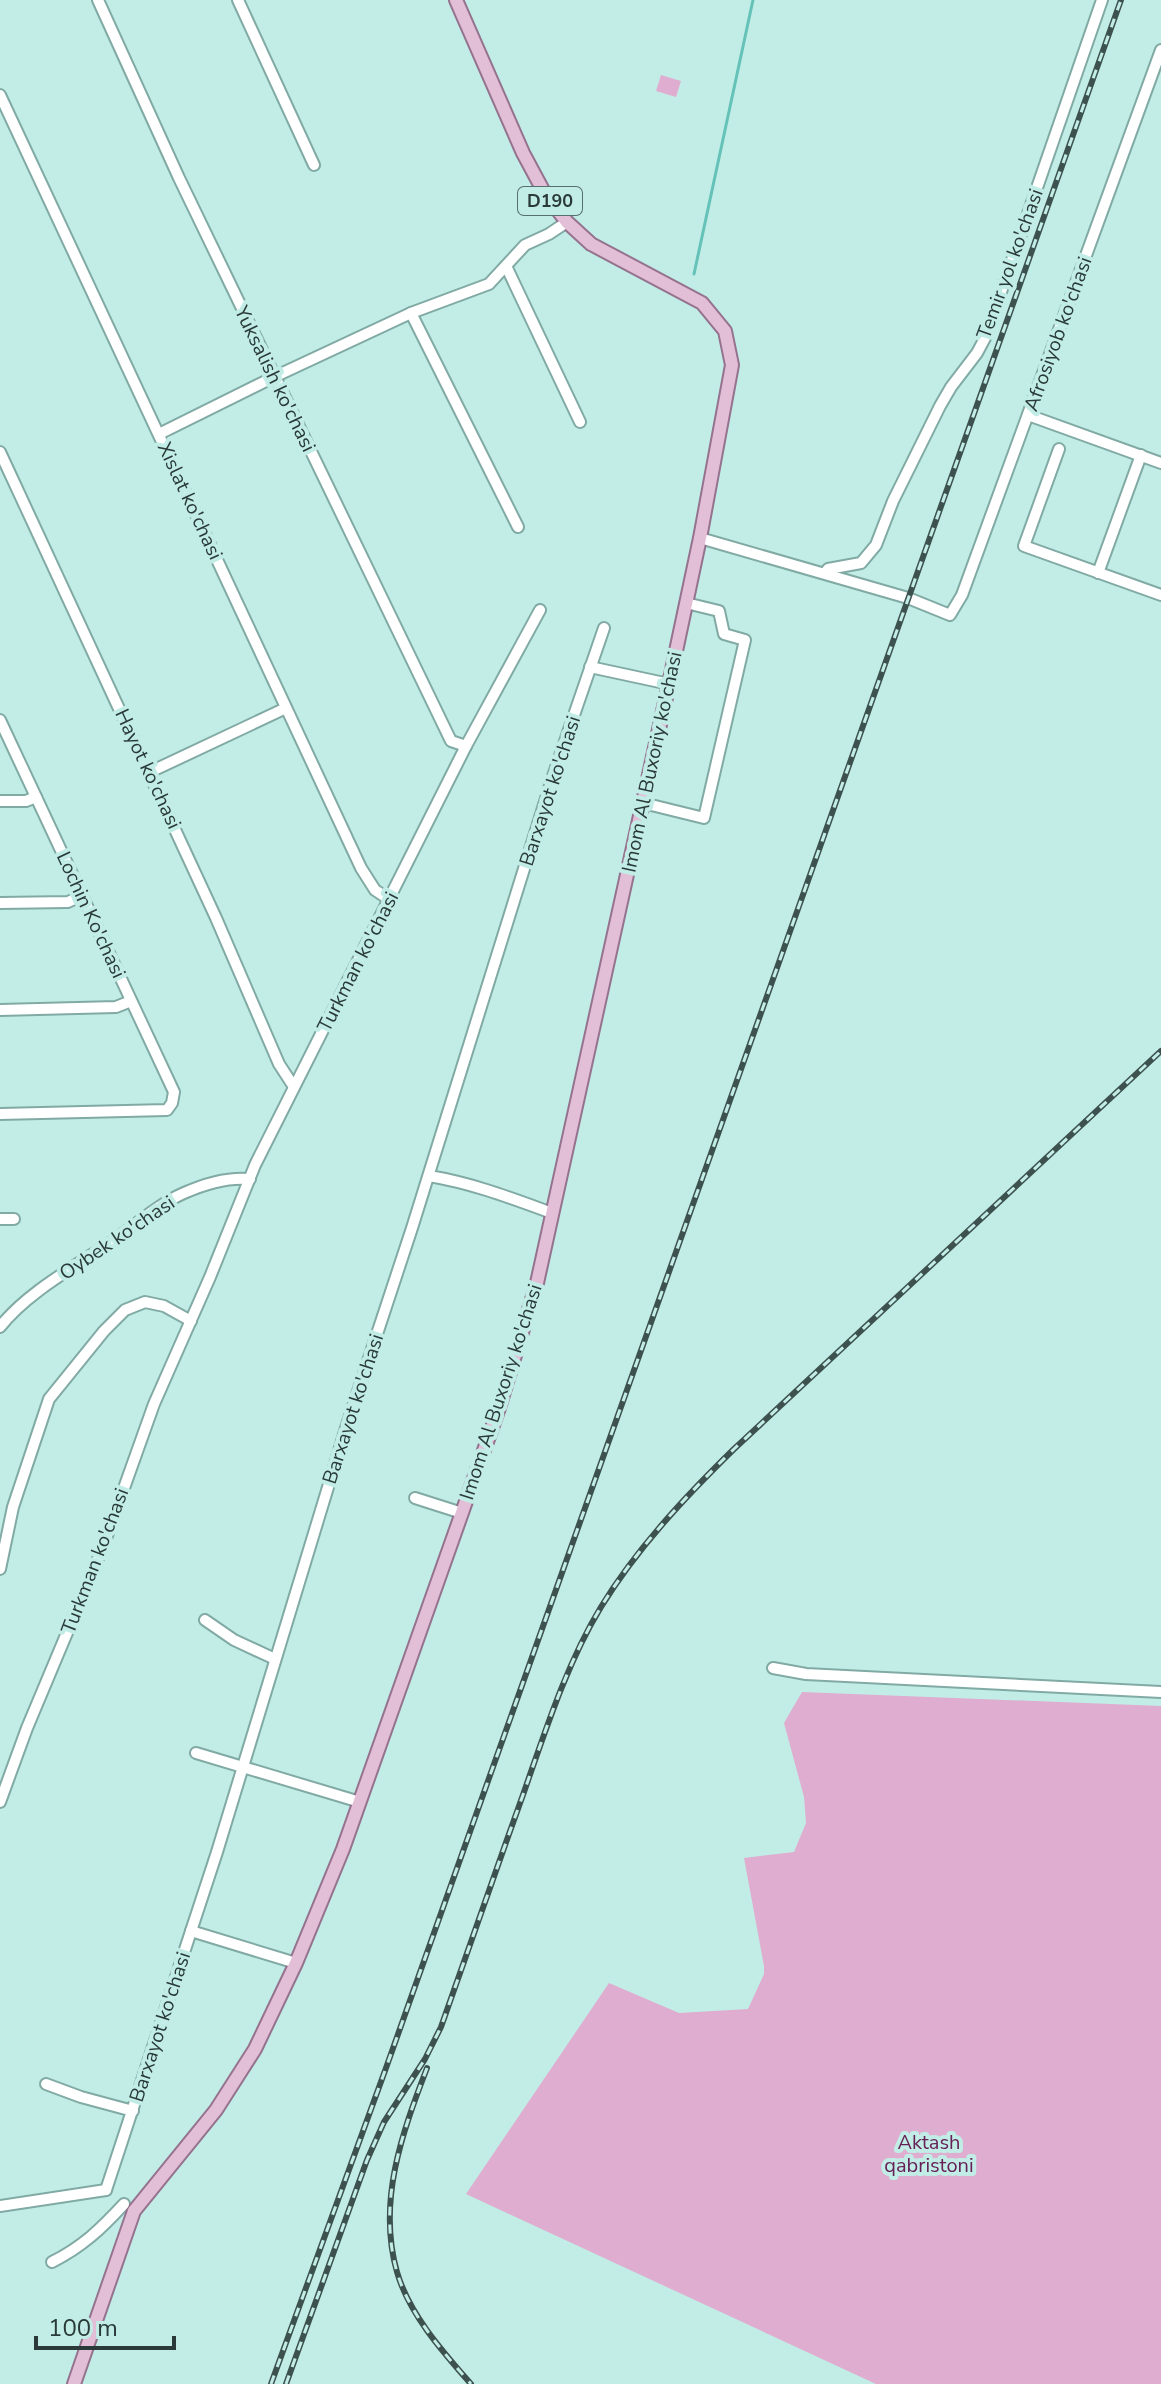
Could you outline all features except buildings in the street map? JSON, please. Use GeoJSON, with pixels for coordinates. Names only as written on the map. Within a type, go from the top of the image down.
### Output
{"type":"FeatureCollection","features":[{"type":"Feature","properties":{"kind":"main road","name":"D190"},"geometry":{"type":"LineString","coordinates":[[456,0],[523,153],[545,194],[567,222]]}},
{"type":"Feature","properties":{"kind":"main road","name":"Imom Al Buxoriy ko'chasi"},"geometry":{"type":"LineString","coordinates":[[74,2384],[129,2208],[216,2110],[255,2049],[296,1963],[360,1802],[499,1408],[537,1283],[669,684],[732,365],[725,331],[702,303],[591,244],[567,222]]}},
{"type":"Feature","properties":{"kind":"street","name":"Yuksalish ko'chasi"},"geometry":{"type":"LineString","coordinates":[[98,0],[179,178],[451,741],[466,746]]}},
{"type":"Feature","properties":{"kind":"street"},"geometry":{"type":"LineString","coordinates":[[238,0],[314,165]]}},
{"type":"Feature","properties":{"kind":"street","name":"Temir yol ko'chasi"},"geometry":{"type":"LineString","coordinates":[[825,573],[828,569],[861,563],[876,545],[893,501],[936,414],[985,338],[1102,0]]}},
{"type":"Feature","properties":{"kind":"street","name":"Afrosiyob ko'chasi"},"geometry":{"type":"LineString","coordinates":[[825,573],[908,598],[950,615],[962,595],[1161,50]]}},
{"type":"Feature","properties":{"kind":"street","name":"Xislat ko'chasi"},"geometry":{"type":"LineString","coordinates":[[0,95],[361,868],[375,890],[390,900]]}},
{"type":"Feature","properties":{"kind":"street"},"geometry":{"type":"LineString","coordinates":[[159,434],[411,313],[489,284],[525,245],[567,222]]}},
{"type":"Feature","properties":{"kind":"street"},"geometry":{"type":"LineString","coordinates":[[506,266],[580,422]]}},
{"type":"Feature","properties":{"kind":"street"},"geometry":{"type":"LineString","coordinates":[[411,313],[518,527]]}},
{"type":"Feature","properties":{"kind":"street"},"geometry":{"type":"LineString","coordinates":[[1028,415],[1161,463]]}},
{"type":"Feature","properties":{"kind":"street"},"geometry":{"type":"LineString","coordinates":[[1059,449],[1024,546],[1161,595]]}},
{"type":"Feature","properties":{"kind":"street","name":"Hayot ko'chasi"},"geometry":{"type":"LineString","coordinates":[[0,452],[150,772],[279,1064],[294,1087]]}},
{"type":"Feature","properties":{"kind":"street"},"geometry":{"type":"LineString","coordinates":[[1098,573],[1141,455]]}},
{"type":"Feature","properties":{"kind":"street"},"geometry":{"type":"LineString","coordinates":[[700,538],[825,573]]}},
{"type":"Feature","properties":{"kind":"street"},"geometry":{"type":"LineString","coordinates":[[643,803],[704,818],[745,640],[724,634],[719,611],[686,603]]}},
{"type":"Feature","properties":{"kind":"street","name":"Turkman ko'chasi"},"geometry":{"type":"LineString","coordinates":[[0,1802],[27,1728],[103,1547],[154,1404],[250,1179],[466,746],[540,610]]}},
{"type":"Feature","properties":{"kind":"street","name":"Barxayot ko'chasi"},"geometry":{"type":"LineString","coordinates":[[106,2190],[243,1768],[347,1425],[429,1176],[552,779],[604,628]]}},
{"type":"Feature","properties":{"kind":"street"},"geometry":{"type":"LineString","coordinates":[[590,667],[669,684]]}},
{"type":"Feature","properties":{"kind":"street"},"geometry":{"type":"LineString","coordinates":[[150,772],[286,708]]}},
{"type":"Feature","properties":{"kind":"street","name":"Lochin Ko'chasi"},"geometry":{"type":"LineString","coordinates":[[0,720],[174,1092],[167,1110],[0,1114]]}},
{"type":"Feature","properties":{"kind":"street"},"geometry":{"type":"LineString","coordinates":[[0,801],[26,801],[36,797]]}},
{"type":"Feature","properties":{"kind":"street"},"geometry":{"type":"LineString","coordinates":[[0,903],[68,902],[81,896]]}},
{"type":"Feature","properties":{"kind":"street"},"geometry":{"type":"LineString","coordinates":[[0,1010],[116,1007],[131,1001]]}},
{"type":"Feature","properties":{"kind":"street"},"geometry":{"type":"LineString","coordinates":[[429,1176],[459,1181],[513,1197],[552,1213]]}},
{"type":"Feature","properties":{"kind":"street","name":"Oybek ko'chasi"},"geometry":{"type":"LineString","coordinates":[[0,1327],[9,1316],[58,1277],[158,1207],[184,1193],[222,1180],[250,1179]]}},
{"type":"Feature","properties":{"kind":"street"},"geometry":{"type":"LineString","coordinates":[[0,1219],[14,1219]]}},
{"type":"Feature","properties":{"kind":"street"},"geometry":{"type":"LineString","coordinates":[[0,1569],[13,1507],[49,1399],[125,1310],[145,1302],[164,1306],[191,1321]]}},
{"type":"Feature","properties":{"kind":"street"},"geometry":{"type":"LineString","coordinates":[[415,1498],[462,1513]]}},
{"type":"Feature","properties":{"kind":"street"},"geometry":{"type":"LineString","coordinates":[[205,1620],[234,1640],[275,1659]]}},
{"type":"Feature","properties":{"kind":"street"},"geometry":{"type":"LineString","coordinates":[[773,1668],[806,1674],[1161,1692]]}},
{"type":"Feature","properties":{"kind":"street"},"geometry":{"type":"LineString","coordinates":[[196,1753],[360,1802]]}},
{"type":"Feature","properties":{"kind":"street"},"geometry":{"type":"LineString","coordinates":[[191,1931],[296,1963]]}},
{"type":"Feature","properties":{"kind":"street"},"geometry":{"type":"LineString","coordinates":[[46,2084],[133,2111]]}},
{"type":"Feature","properties":{"kind":"street"},"geometry":{"type":"LineString","coordinates":[[0,2206],[106,2190],[129,2208],[75,2250],[52,2262]]}},
{"type":"Feature","properties":{"kind":"green space"},"geometry":{"type":"Polygon","coordinates":[[[661,75],[681,81],[676,97],[656,91],[661,75]]]}},
{"type":"Feature","properties":{"kind":"green space","name":"Aktash qabristoni"},"geometry":{"type":"Polygon","coordinates":[[[802,1692],[1161,1706],[1161,2384],[876,2384],[466,2194],[609,1983],[679,2013],[748,2009],[764,1974],[764,1966],[744,1858],[794,1852],[806,1823],[804,1797],[784,1723],[802,1692]]]}},
{"type":"Feature","properties":{"kind":"waterway"},"geometry":{"type":"LineString","coordinates":[[694,274],[753,0]]}},
{"type":"Feature","properties":{"kind":"railway"},"geometry":{"type":"LineString","coordinates":[[271,2384],[1121,0]]}},
{"type":"Feature","properties":{"kind":"railway"},"geometry":{"type":"LineString","coordinates":[[286,2384],[367,2160],[384,2122],[425,2059],[441,2027],[558,1697],[589,1628],[615,1585],[663,1524],[734,1449],[1161,1051]]}},
{"type":"Feature","properties":{"kind":"railway"},"geometry":{"type":"LineString","coordinates":[[427,2068],[395,2168],[391,2194],[392,2246],[402,2288],[410,2303],[428,2332],[471,2384]]}}]}
